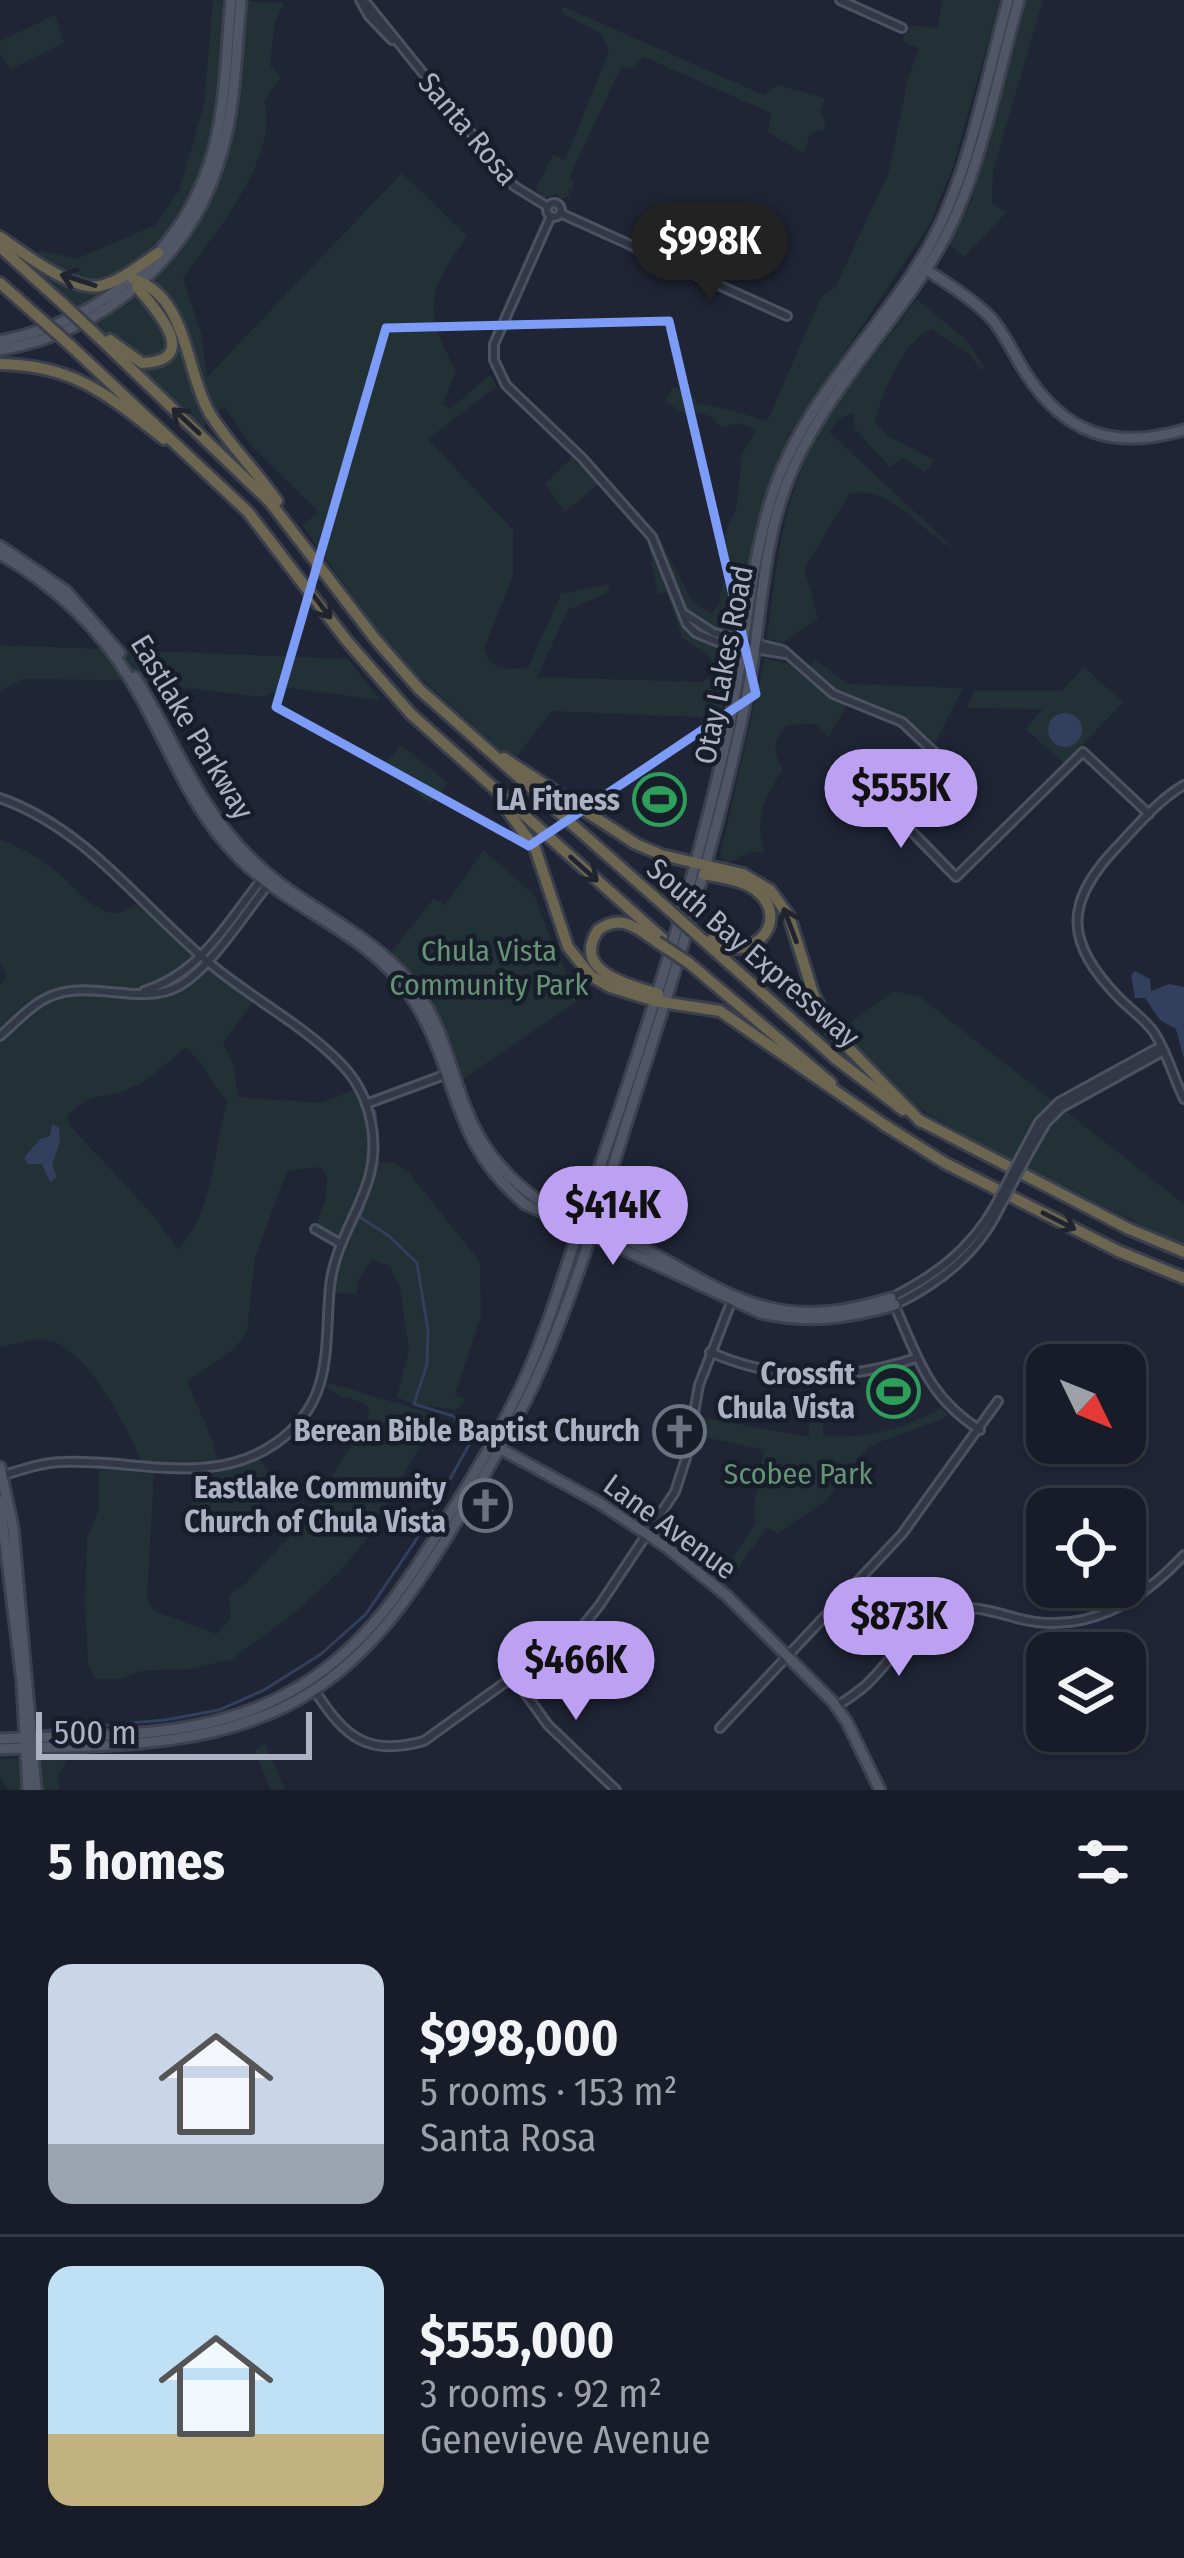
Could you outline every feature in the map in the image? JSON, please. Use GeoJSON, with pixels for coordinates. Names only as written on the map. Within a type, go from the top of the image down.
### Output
{"type":"FeatureCollection","features":[{"type":"Feature","properties":{"kind":"highway"},"geometry":{"type":"LineString","coordinates":[[0,237],[70,281],[92,287],[122,276],[158,253]]}},
{"type":"Feature","properties":{"kind":"highway","name":"South Bay Expressway"},"geometry":{"type":"LineString","coordinates":[[0,247],[241,472],[298,534],[386,653],[430,700],[849,1070],[921,1122],[1129,1229],[1184,1252]]}},
{"type":"Feature","properties":{"kind":"highway"},"geometry":{"type":"LineString","coordinates":[[95,331],[138,362],[151,363],[165,355],[172,342],[170,329],[137,283]]}},
{"type":"Feature","properties":{"kind":"highway"},"geometry":{"type":"LineString","coordinates":[[137,283],[178,323],[198,389],[212,417],[298,534]]}},
{"type":"Feature","properties":{"kind":"highway","name":"South Bay Expressway"},"geometry":{"type":"LineString","coordinates":[[0,287],[68,343],[248,512],[372,670],[465,764],[659,940],[889,1128],[944,1163],[1118,1251],[1184,1278]]}},
{"type":"Feature","properties":{"kind":"highway"},"geometry":{"type":"LineString","coordinates":[[0,364],[52,368],[90,384],[248,512]]}},
{"type":"Feature","properties":{"kind":"highway"},"geometry":{"type":"LineString","coordinates":[[462,728],[629,841],[756,890],[767,904],[770,918],[762,938],[744,949],[726,948],[703,937]]}},
{"type":"Feature","properties":{"kind":"highway"},"geometry":{"type":"LineString","coordinates":[[465,764],[532,841],[566,942],[580,965],[606,985],[724,1014],[889,1128]]}},
{"type":"Feature","properties":{"kind":"highway"},"geometry":{"type":"LineString","coordinates":[[702,868],[753,878],[778,898],[827,1024],[921,1122]]}},
{"type":"Feature","properties":{"kind":"highway"},"geometry":{"type":"LineString","coordinates":[[659,940],[630,923],[613,922],[596,933],[590,952],[604,974],[659,1000]]}},
{"type":"Feature","properties":{"kind":"main road"},"geometry":{"type":"LineString","coordinates":[[0,341],[68,321],[137,283],[187,213],[208,166],[221,108],[231,0]]}},
{"type":"Feature","properties":{"kind":"main road"},"geometry":{"type":"LineString","coordinates":[[0,350],[77,326],[137,283],[184,235],[217,168],[230,110],[241,0]]}},
{"type":"Feature","properties":{"kind":"main road","name":"Otay Lakes Road"},"geometry":{"type":"LineString","coordinates":[[751,644],[762,532],[775,487],[803,428],[922,267],[959,174],[1008,0]]}},
{"type":"Feature","properties":{"kind":"main road","name":"Otay Lakes Road"},"geometry":{"type":"LineString","coordinates":[[0,1739],[28,1743],[179,1739],[221,1731],[289,1705],[365,1649],[408,1600],[496,1446],[585,1228],[702,868],[782,496],[811,433],[952,223],[1018,0]]}},
{"type":"Feature","properties":{"kind":"main road"},"geometry":{"type":"LineString","coordinates":[[922,267],[990,318],[1039,392],[1067,420],[1102,436],[1122,439],[1149,439],[1184,430]]}},
{"type":"Feature","properties":{"kind":"main road"},"geometry":{"type":"LineString","coordinates":[[843,385],[860,345]]}},
{"type":"Feature","properties":{"kind":"main road","name":"Eastlake Parkway"},"geometry":{"type":"LineString","coordinates":[[0,550],[97,631],[159,727],[207,821],[268,879],[368,950],[395,975],[420,1011],[484,1145],[521,1186],[585,1228],[772,1316],[812,1320],[853,1316],[893,1301]]}},
{"type":"Feature","properties":{"kind":"main road","name":"Eastlake Parkway"},"geometry":{"type":"LineString","coordinates":[[268,879],[385,955],[426,1002],[462,1123],[478,1152],[525,1204],[585,1228]]}},
{"type":"Feature","properties":{"kind":"main road"},"geometry":{"type":"LineString","coordinates":[[368,950],[385,955]]}},
{"type":"Feature","properties":{"kind":"main road"},"geometry":{"type":"LineString","coordinates":[[478,1152],[514,1188],[521,1186]]}},
{"type":"Feature","properties":{"kind":"main road","name":"Lane Avenue"},"geometry":{"type":"LineString","coordinates":[[496,1446],[649,1534],[710,1582],[836,1707],[880,1790]]}},
{"type":"Feature","properties":{"kind":"main road"},"geometry":{"type":"LineString","coordinates":[[1,1473],[15,1542],[28,1743]]}},
{"type":"Feature","properties":{"kind":"main road"},"geometry":{"type":"LineString","coordinates":[[0,1501],[32,1790]]}},
{"type":"Feature","properties":{"kind":"main road","name":"Otay Lakes Road"},"geometry":{"type":"LineString","coordinates":[[0,1749],[28,1743]]}},
{"type":"Feature","properties":{"kind":"street","name":"Santa Rosa"},"geometry":{"type":"LineString","coordinates":[[362,0],[382,18],[396,42],[514,187],[556,214]]}},
{"type":"Feature","properties":{"kind":"street"},"geometry":{"type":"LineString","coordinates":[[840,0],[902,28]]}},
{"type":"Feature","properties":{"kind":"street"},"geometry":{"type":"LineString","coordinates":[[787,316],[556,214],[500,327],[496,366],[506,385],[582,458],[652,538],[683,613],[714,633],[789,654],[833,694],[902,722],[934,752],[879,798],[956,877],[1083,752],[1149,814]]}},
{"type":"Feature","properties":{"kind":"street"},"geometry":{"type":"LineString","coordinates":[[1184,785],[1149,814],[1088,880],[1079,897],[1077,919],[1083,944],[1101,975],[1162,1048],[1184,1099]]}},
{"type":"Feature","properties":{"kind":"street"},"geometry":{"type":"LineString","coordinates":[[0,798],[46,819],[87,847],[204,959],[325,1048],[349,1074],[366,1104],[374,1138],[366,1194],[341,1244],[331,1279],[324,1376],[306,1412],[274,1444],[234,1464],[208,1469],[62,1462],[1,1473]]}},
{"type":"Feature","properties":{"kind":"street"},"geometry":{"type":"LineString","coordinates":[[0,1036],[55,994],[141,992],[179,978],[204,959],[268,879]]}},
{"type":"Feature","properties":{"kind":"street"},"geometry":{"type":"LineString","coordinates":[[980,1430],[943,1401],[916,1358],[893,1301],[956,1266],[985,1233],[1024,1157],[1061,1108],[1162,1048]]}},
{"type":"Feature","properties":{"kind":"street"},"geometry":{"type":"LineString","coordinates":[[366,1104],[450,1073]]}},
{"type":"Feature","properties":{"kind":"street"},"geometry":{"type":"LineString","coordinates":[[315,1229],[341,1244]]}},
{"type":"Feature","properties":{"kind":"street"},"geometry":{"type":"LineString","coordinates":[[311,1685],[350,1735],[378,1747],[400,1748],[424,1741],[588,1621],[649,1534],[680,1479],[698,1385],[732,1299]]}},
{"type":"Feature","properties":{"kind":"street"},"geometry":{"type":"LineString","coordinates":[[710,1352],[756,1369],[811,1376],[854,1374],[916,1358]]}},
{"type":"Feature","properties":{"kind":"street"},"geometry":{"type":"LineString","coordinates":[[720,1728],[902,1534],[998,1401]]}},
{"type":"Feature","properties":{"kind":"street"},"geometry":{"type":"LineString","coordinates":[[836,1707],[866,1685],[922,1624],[940,1614],[973,1608],[1042,1622],[1084,1620],[1135,1600],[1184,1555]]}},
{"type":"Feature","properties":{"kind":"street"},"geometry":{"type":"LineString","coordinates":[[513,1677],[548,1725],[616,1790]]}},
{"type":"Feature","properties":{"kind":"highlighted area"},"geometry":{"type":"Polygon","coordinates":[[[669,321],[756,694],[529,846],[276,707],[386,328],[669,321]]]}},
{"type":"Feature","properties":{"kind":"green space"},"geometry":{"type":"Polygon","coordinates":[[[213,0],[284,3],[275,22],[270,65],[281,78],[264,101],[266,123],[254,170],[183,279],[202,336],[207,377],[402,173],[467,236],[444,273],[434,301],[438,331],[456,371],[443,404],[450,409],[490,375],[497,386],[428,439],[513,530],[513,576],[484,649],[487,656],[501,668],[528,668],[561,594],[610,584],[607,593],[568,610],[537,677],[702,682],[717,668],[682,638],[667,592],[658,594],[648,544],[659,537],[692,601],[711,613],[721,602],[728,572],[719,549],[737,505],[742,453],[756,430],[739,423],[720,428],[706,415],[686,415],[665,401],[673,386],[691,393],[698,404],[767,422],[821,297],[835,288],[889,172],[908,78],[919,48],[902,41],[910,25],[938,28],[942,0],[1000,0],[953,167],[930,224],[790,434],[755,527],[730,683],[719,718],[552,711],[513,761],[394,654],[302,525],[319,512],[249,443],[224,406],[202,428],[32,263],[40,250],[76,259],[155,225],[179,191],[204,105],[213,0]]]}},
{"type":"Feature","properties":{"kind":"green space"},"geometry":{"type":"Polygon","coordinates":[[[1027,0],[1043,0],[993,171],[992,203],[1006,213],[964,257],[949,244],[972,200],[1027,0]]]}},
{"type":"Feature","properties":{"kind":"green space"},"geometry":{"type":"Polygon","coordinates":[[[562,6],[764,95],[777,85],[825,98],[820,112],[826,121],[824,129],[811,133],[803,153],[768,132],[771,113],[644,57],[633,68],[621,67],[569,178],[574,182],[573,189],[568,189],[570,196],[543,199],[536,188],[553,155],[565,160],[609,51],[602,34],[563,14],[562,6]]]}},
{"type":"Feature","properties":{"kind":"green space"},"geometry":{"type":"Polygon","coordinates":[[[55,15],[64,43],[11,69],[0,54],[0,41],[55,15]]]}},
{"type":"Feature","properties":{"kind":"green space"},"geometry":{"type":"Polygon","coordinates":[[[917,299],[966,340],[985,368],[981,370],[968,353],[931,329],[912,344],[895,370],[875,423],[888,436],[934,460],[925,472],[903,458],[890,467],[855,429],[853,413],[837,420],[830,433],[957,551],[892,503],[864,493],[849,494],[804,569],[818,618],[782,643],[767,639],[782,536],[809,453],[836,407],[917,299]]]}},
{"type":"Feature","properties":{"kind":"green space"},"geometry":{"type":"Polygon","coordinates":[[[572,457],[600,483],[565,512],[545,484],[572,457]]]}},
{"type":"Feature","properties":{"kind":"green space"},"geometry":{"type":"Polygon","coordinates":[[[0,645],[348,659],[380,700],[288,688],[260,697],[125,680],[23,679],[0,691],[0,645]]]}},
{"type":"Feature","properties":{"kind":"green space"},"geometry":{"type":"Polygon","coordinates":[[[765,658],[797,666],[804,673],[816,660],[848,684],[963,688],[935,743],[903,717],[852,696],[829,737],[815,724],[787,725],[776,746],[783,769],[761,819],[764,853],[750,852],[726,864],[720,855],[765,658]]]}},
{"type":"Feature","properties":{"kind":"green space"},"geometry":{"type":"Polygon","coordinates":[[[1084,667],[1123,702],[1065,764],[1025,729],[1043,709],[967,708],[974,691],[1062,691],[1084,667]]]}},
{"type":"Feature","properties":{"kind":"green space"},"geometry":{"type":"Polygon","coordinates":[[[401,745],[448,783],[431,804],[383,766],[401,745]]]}},
{"type":"Feature","properties":{"kind":"green space"},"geometry":{"type":"Polygon","coordinates":[[[0,839],[46,864],[105,911],[128,909],[140,899],[255,1000],[223,1042],[234,1067],[238,1097],[320,1103],[354,1090],[365,1114],[370,1161],[395,1163],[409,1173],[480,1262],[481,1316],[455,1395],[467,1400],[456,1410],[397,1397],[409,1350],[400,1287],[390,1267],[372,1259],[356,1294],[327,1292],[340,1242],[314,1230],[326,1197],[327,1174],[319,1167],[287,1171],[255,1257],[247,1331],[235,1348],[187,1382],[219,1467],[172,1465],[154,1474],[147,1598],[154,1611],[217,1634],[231,1618],[229,1595],[325,1499],[332,1476],[370,1409],[325,1385],[436,1415],[366,1540],[341,1570],[293,1614],[231,1660],[189,1669],[141,1671],[120,1679],[96,1679],[88,1665],[87,1538],[99,1509],[99,1470],[135,1470],[140,1458],[103,1389],[76,1357],[47,1340],[0,1347],[0,985],[7,975],[0,963],[0,839]],[[185,1048],[144,1081],[92,1098],[67,1116],[70,1126],[155,1217],[178,1250],[199,1218],[227,1101],[185,1048]]]}},
{"type":"Feature","properties":{"kind":"green space","name":"Chula Vista Community Park"},"geometry":{"type":"Polygon","coordinates":[[[484,850],[535,896],[554,949],[581,999],[461,1080],[431,1004],[390,954],[434,898],[445,905],[484,850]]]}},
{"type":"Feature","properties":{"kind":"green space"},"geometry":{"type":"Polygon","coordinates":[[[893,991],[920,997],[1184,1204],[1184,1246],[990,1150],[923,1111],[886,1081],[839,1031],[893,991]]]}},
{"type":"Feature","properties":{"kind":"green space","name":"Scobee Park"},"geometry":{"type":"Polygon","coordinates":[[[941,1408],[948,1415],[942,1419],[869,1446],[826,1501],[778,1533],[766,1528],[725,1587],[717,1580],[756,1523],[753,1514],[764,1450],[695,1435],[700,1417],[809,1437],[809,1411],[823,1411],[823,1436],[838,1437],[899,1427],[941,1408]]]}},
{"type":"Feature","properties":{"kind":"green space"},"geometry":{"type":"Polygon","coordinates":[[[259,1459],[279,1484],[239,1527],[230,1531],[196,1517],[191,1510],[194,1475],[259,1459]]]}},
{"type":"Feature","properties":{"kind":"green space"},"geometry":{"type":"Polygon","coordinates":[[[265,1743],[285,1790],[271,1790],[254,1751],[265,1743]]]}},
{"type":"Feature","properties":{"kind":"green space"},"geometry":{"type":"Polygon","coordinates":[[[65,1756],[66,1764],[57,1775],[60,1790],[9,1790],[0,1778],[0,1759],[65,1756]]]}},
{"type":"Feature","properties":{"kind":"water"},"geometry":{"type":"Polygon","coordinates":[[[1065,713],[1077,718],[1082,730],[1077,742],[1065,747],[1053,742],[1048,730],[1053,718],[1065,713]]]}},
{"type":"Feature","properties":{"kind":"water"},"geometry":{"type":"Polygon","coordinates":[[[1135,971],[1150,979],[1151,991],[1169,984],[1184,987],[1184,1059],[1176,1029],[1160,1020],[1145,998],[1135,998],[1131,975],[1135,971]]]}},
{"type":"Feature","properties":{"kind":"water"},"geometry":{"type":"Polygon","coordinates":[[[52,1125],[59,1127],[60,1141],[52,1165],[57,1177],[50,1182],[42,1164],[28,1164],[24,1158],[40,1139],[50,1136],[52,1125]]]}},
{"type":"Feature","properties":{"kind":"waterway"},"geometry":{"type":"LineString","coordinates":[[39,1731],[165,1720],[219,1710],[264,1690],[321,1654],[366,1614],[414,1543],[473,1438],[453,1416],[414,1404],[427,1364],[428,1330],[417,1263],[360,1217],[377,1165],[375,1111]]}},
{"type":"Feature","properties":{"kind":"place","name":"LA Fitness"},"geometry":{"type":"Point","coordinates":[659,800]}},
{"type":"Feature","properties":{"kind":"place","name":"Crossfit Chula Vista"},"geometry":{"type":"Point","coordinates":[894,1391]}},
{"type":"Feature","properties":{"kind":"place","name":"Berean Bible Baptist Church"},"geometry":{"type":"Point","coordinates":[679,1431]}},
{"type":"Feature","properties":{"kind":"place","name":"Eastlake Community Church of Chula Vista"},"geometry":{"type":"Point","coordinates":[485,1505]}}]}
